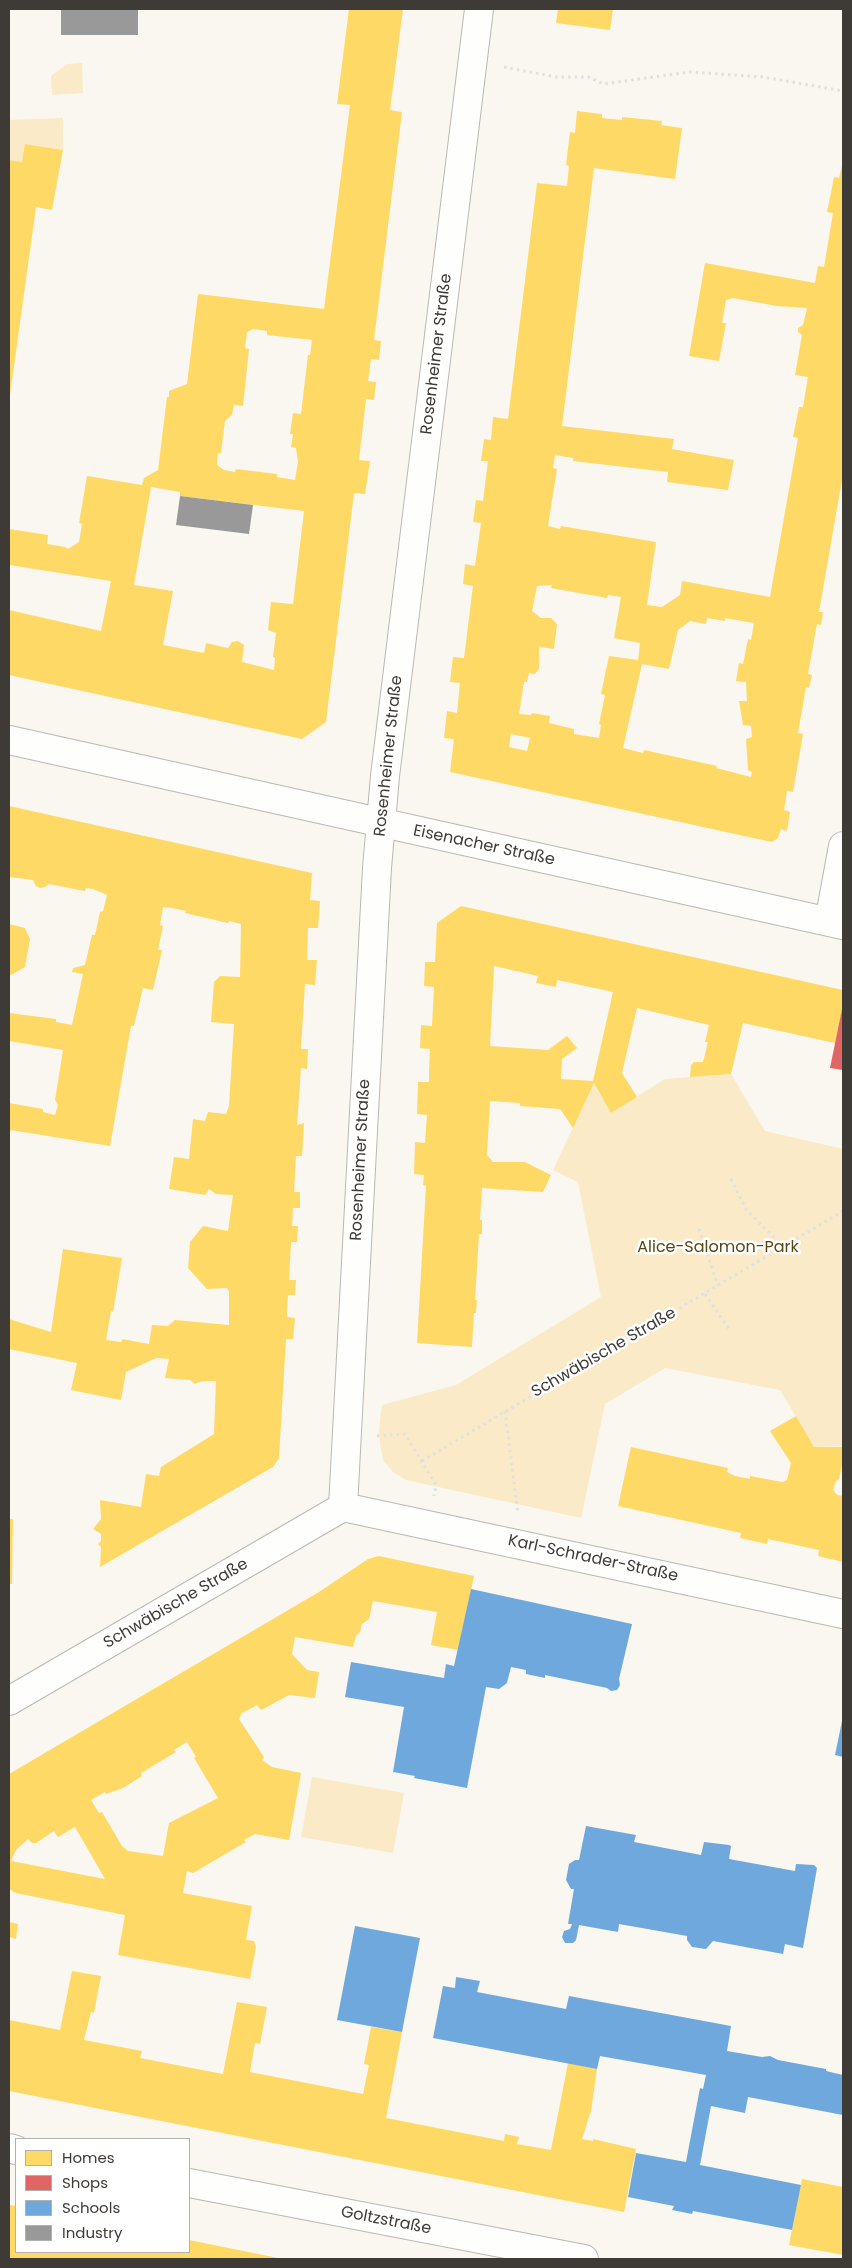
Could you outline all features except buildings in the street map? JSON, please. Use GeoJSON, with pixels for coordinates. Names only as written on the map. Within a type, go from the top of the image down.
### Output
{"type":"FeatureCollection","features":[{"type":"Feature","properties":{"kind":"street","name":"Rosenheimer Straße"},"geometry":{"type":"LineString","coordinates":[[343,1507],[385,776],[479,9]]}},
{"type":"Feature","properties":{"kind":"street","name":"Eisenacher Straße"},"geometry":{"type":"LineString","coordinates":[[9,740],[381,824],[836,923]]}},
{"type":"Feature","properties":{"kind":"street"},"geometry":{"type":"LineString","coordinates":[[836,923],[843,846]]}},
{"type":"Feature","properties":{"kind":"street","name":"Karl-Schrader-Straße"},"geometry":{"type":"LineString","coordinates":[[343,1507],[433,1524],[843,1614]]}},
{"type":"Feature","properties":{"kind":"street","name":"Schwäbische Straße"},"geometry":{"type":"LineString","coordinates":[[9,1701],[343,1507]]}},
{"type":"Feature","properties":{"kind":"street","name":"Goltzstraße"},"geometry":{"type":"LineString","coordinates":[[190,2183],[584,2259]]}},
{"type":"Feature","properties":{"kind":"path"},"geometry":{"type":"LineString","coordinates":[[504,68],[556,78],[589,77],[602,84],[690,72],[763,77],[843,92]]}},
{"type":"Feature","properties":{"kind":"path"},"geometry":{"type":"LineString","coordinates":[[731,1179],[746,1211],[784,1247]]}},
{"type":"Feature","properties":{"kind":"path","name":"Schwäbische Straße"},"geometry":{"type":"LineString","coordinates":[[422,1461],[843,1211]]}},
{"type":"Feature","properties":{"kind":"path"},"geometry":{"type":"LineString","coordinates":[[698,1229],[718,1286]]}},
{"type":"Feature","properties":{"kind":"path"},"geometry":{"type":"LineString","coordinates":[[705,1294],[729,1329]]}},
{"type":"Feature","properties":{"kind":"path"},"geometry":{"type":"LineString","coordinates":[[505,1411],[518,1514]]}},
{"type":"Feature","properties":{"kind":"path"},"geometry":{"type":"LineString","coordinates":[[347,1436],[405,1434],[436,1485],[433,1524]]}},
{"type":"Feature","properties":{"kind":"green space"},"geometry":{"type":"Polygon","coordinates":[[[82,63],[83,93],[52,95],[51,76],[67,64],[82,63]]]}},
{"type":"Feature","properties":{"kind":"green space"},"geometry":{"type":"Polygon","coordinates":[[[63,118],[63,150],[26,144],[22,162],[9,160],[9,120],[63,118]]]}},
{"type":"Feature","properties":{"kind":"green space","name":"Alice-Salomon-Park"},"geometry":{"type":"Polygon","coordinates":[[[731,1074],[765,1131],[843,1149],[843,1446],[814,1447],[780,1390],[665,1368],[605,1404],[581,1518],[406,1480],[393,1472],[383,1460],[380,1443],[379,1430],[382,1405],[456,1385],[601,1297],[578,1182],[553,1170],[594,1083],[611,1113],[665,1079],[731,1074]]]}},
{"type":"Feature","properties":{"kind":"green space"},"geometry":{"type":"Polygon","coordinates":[[[312,1777],[404,1793],[393,1853],[301,1837],[312,1777]]]}}]}
